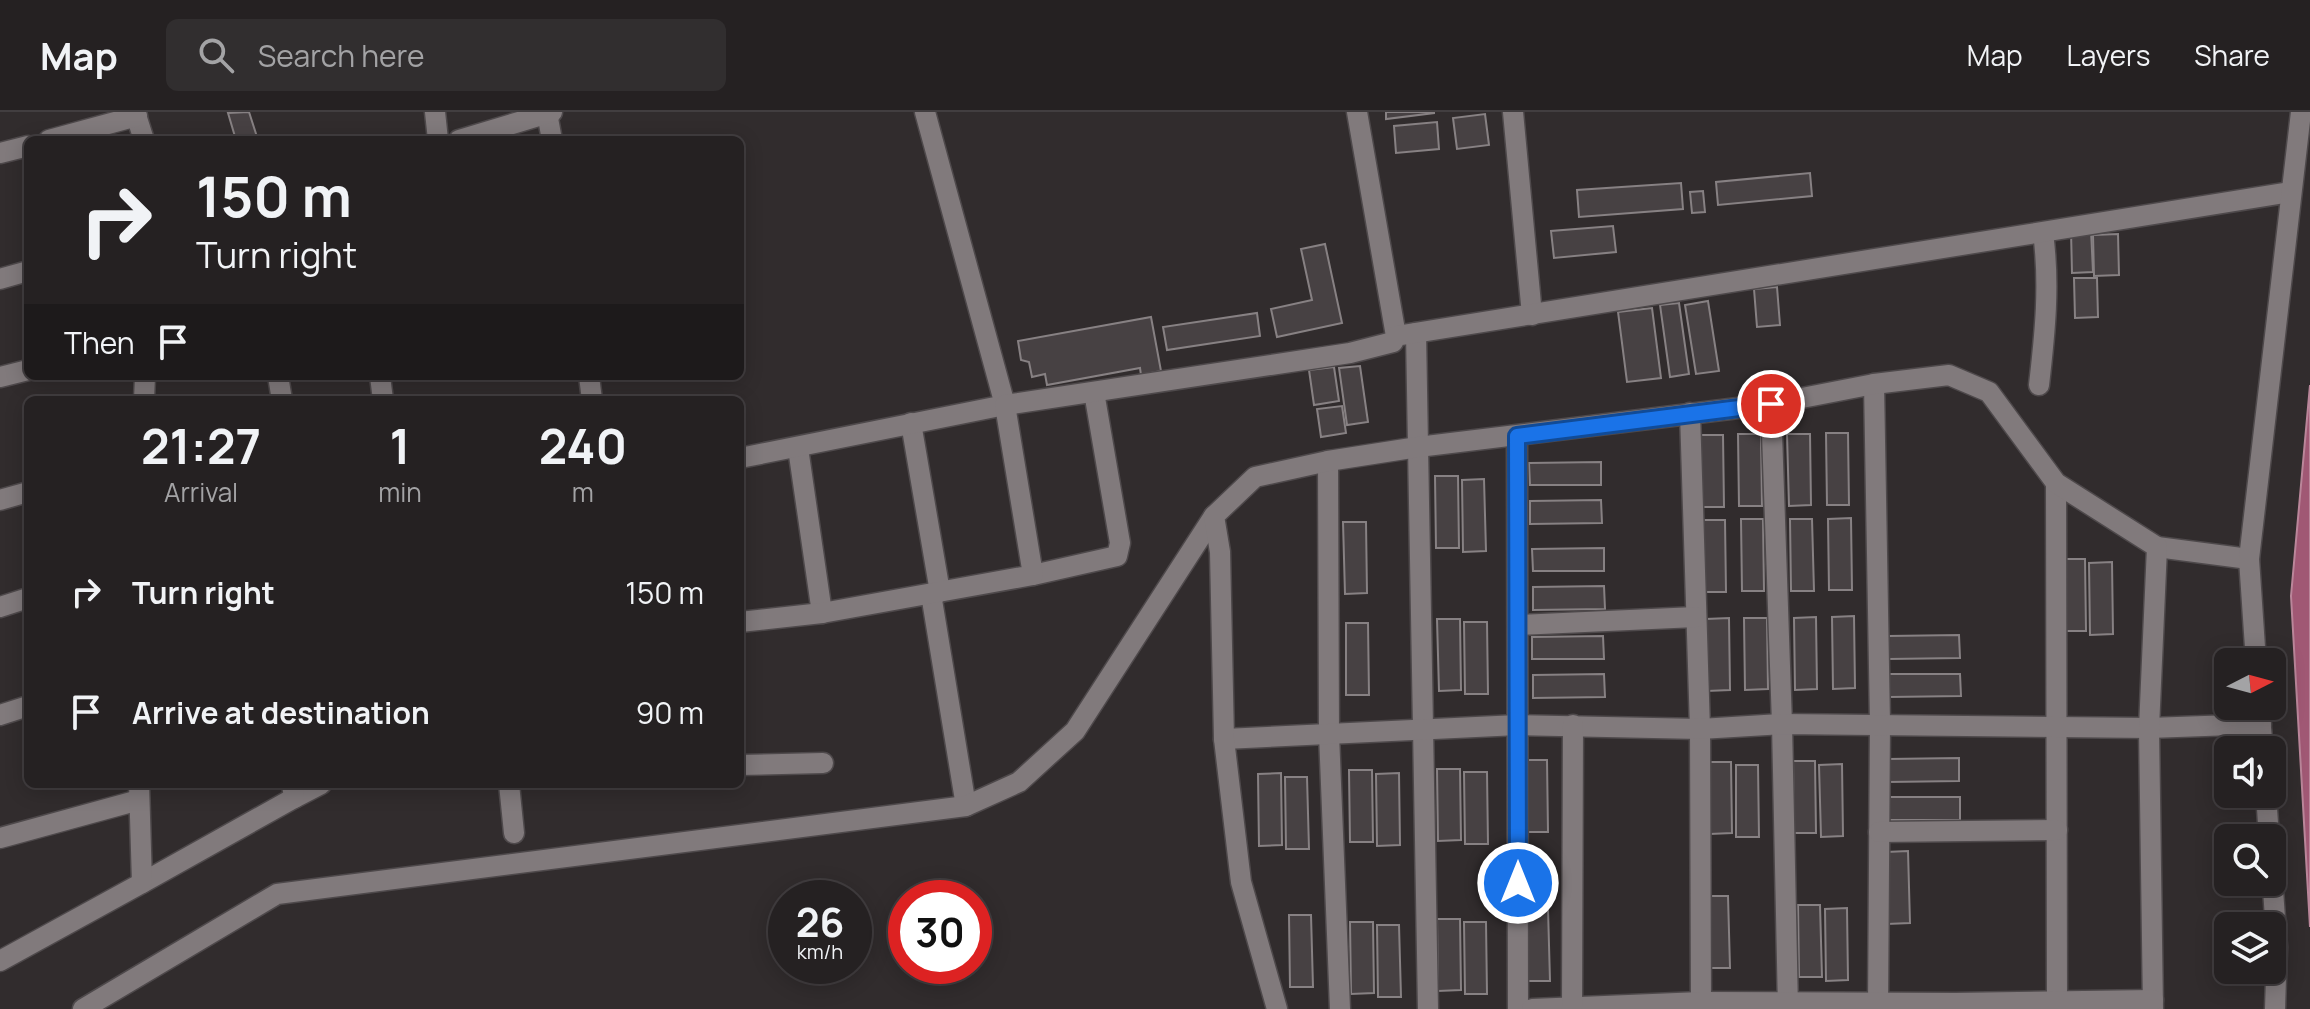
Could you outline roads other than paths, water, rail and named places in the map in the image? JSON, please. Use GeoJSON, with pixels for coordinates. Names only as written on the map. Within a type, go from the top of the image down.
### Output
{"type":"FeatureCollection","features":[{"type":"Feature","properties":{"kind":"street"},"geometry":{"type":"LineString","coordinates":[[435,112],[438,136]]}},
{"type":"Feature","properties":{"kind":"street"},"geometry":{"type":"LineString","coordinates":[[925,112],[1005,405],[1033,575]]}},
{"type":"Feature","properties":{"kind":"street"},"geometry":{"type":"LineString","coordinates":[[1357,112],[1406,335],[1418,447],[1428,1009]]}},
{"type":"Feature","properties":{"kind":"street"},"geometry":{"type":"LineString","coordinates":[[1513,112],[1532,315]]}},
{"type":"Feature","properties":{"kind":"street"},"geometry":{"type":"LineString","coordinates":[[2255,648],[2249,559],[2301,112]]}},
{"type":"Feature","properties":{"kind":"street"},"geometry":{"type":"LineString","coordinates":[[472,136],[550,113],[552,136]]}},
{"type":"Feature","properties":{"kind":"street"},"geometry":{"type":"LineString","coordinates":[[62,136],[136,114],[143,136]]}},
{"type":"Feature","properties":{"kind":"street"},"geometry":{"type":"LineString","coordinates":[[0,153],[24,147]]}},
{"type":"Feature","properties":{"kind":"street"},"geometry":{"type":"LineString","coordinates":[[744,457],[1005,405],[1350,353],[1393,342],[1406,335],[2291,192]]}},
{"type":"Feature","properties":{"kind":"street"},"geometry":{"type":"LineString","coordinates":[[2039,385],[2048,270],[2043,233]]}},
{"type":"Feature","properties":{"kind":"street"},"geometry":{"type":"LineString","coordinates":[[0,279],[24,272]]}},
{"type":"Feature","properties":{"kind":"street"},"geometry":{"type":"LineString","coordinates":[[0,377],[24,371]]}},
{"type":"Feature","properties":{"kind":"street"},"geometry":{"type":"LineString","coordinates":[[83,1009],[277,894],[966,806],[1019,782],[1075,731],[1214,516],[1255,477],[1328,461],[1418,447],[1771,404],[1874,384],[1949,375],[1989,392],[2056,483],[2157,547],[2249,559]]}},
{"type":"Feature","properties":{"kind":"street"},"geometry":{"type":"LineString","coordinates":[[1874,384],[1880,723],[1878,1006]]}},
{"type":"Feature","properties":{"kind":"street"},"geometry":{"type":"LineString","coordinates":[[744,622],[822,613],[936,593],[1117,556],[1120,543],[1094,392]]}},
{"type":"Feature","properties":{"kind":"street"},"geometry":{"type":"LineString","coordinates":[[1771,404],[1788,1005]]}},
{"type":"Feature","properties":{"kind":"street"},"geometry":{"type":"LineString","coordinates":[[1690,413],[1700,729],[1701,1005]]}},
{"type":"Feature","properties":{"kind":"street"},"geometry":{"type":"LineString","coordinates":[[911,423],[966,806]]}},
{"type":"Feature","properties":{"kind":"street"},"geometry":{"type":"LineString","coordinates":[[1517,436],[1518,1009]]}},
{"type":"Feature","properties":{"kind":"street"},"geometry":{"type":"LineString","coordinates":[[798,448],[822,613]]}},
{"type":"Feature","properties":{"kind":"street"},"geometry":{"type":"LineString","coordinates":[[1328,461],[1329,734],[1340,1009]]}},
{"type":"Feature","properties":{"kind":"street"},"geometry":{"type":"LineString","coordinates":[[2056,483],[2057,1005]]}},
{"type":"Feature","properties":{"kind":"street"},"geometry":{"type":"LineString","coordinates":[[0,500],[24,493]]}},
{"type":"Feature","properties":{"kind":"street"},"geometry":{"type":"LineString","coordinates":[[1214,516],[1220,552],[1224,739],[1241,882],[1277,1009]]}},
{"type":"Feature","properties":{"kind":"street"},"geometry":{"type":"LineString","coordinates":[[1532,1009],[1701,1005],[2153,1005],[2149,728],[2157,547]]}},
{"type":"Feature","properties":{"kind":"street"},"geometry":{"type":"LineString","coordinates":[[0,607],[24,599]]}},
{"type":"Feature","properties":{"kind":"street"},"geometry":{"type":"LineString","coordinates":[[1518,625],[1696,617]]}},
{"type":"Feature","properties":{"kind":"street"},"geometry":{"type":"LineString","coordinates":[[0,715],[24,707]]}},
{"type":"Feature","properties":{"kind":"street"},"geometry":{"type":"LineString","coordinates":[[1224,739],[1518,725],[1700,729],[1880,723],[2149,728],[2217,720]]}},
{"type":"Feature","properties":{"kind":"street"},"geometry":{"type":"LineString","coordinates":[[1572,1008],[1573,725]]}},
{"type":"Feature","properties":{"kind":"street"},"geometry":{"type":"LineString","coordinates":[[744,765],[823,763]]}},
{"type":"Feature","properties":{"kind":"street"},"geometry":{"type":"LineString","coordinates":[[509,788],[514,833]]}},
{"type":"Feature","properties":{"kind":"street"},"geometry":{"type":"LineString","coordinates":[[0,961],[142,883],[293,791]]}},
{"type":"Feature","properties":{"kind":"street"},"geometry":{"type":"LineString","coordinates":[[0,838],[139,792],[142,883]]}},
{"type":"Feature","properties":{"kind":"street"},"geometry":{"type":"LineString","coordinates":[[1879,832],[2057,830]]}},
{"type":"Feature","properties":{"kind":"street"},"geometry":{"type":"LineString","coordinates":[[2273,896],[2277,947],[2275,1009]]}}]}
